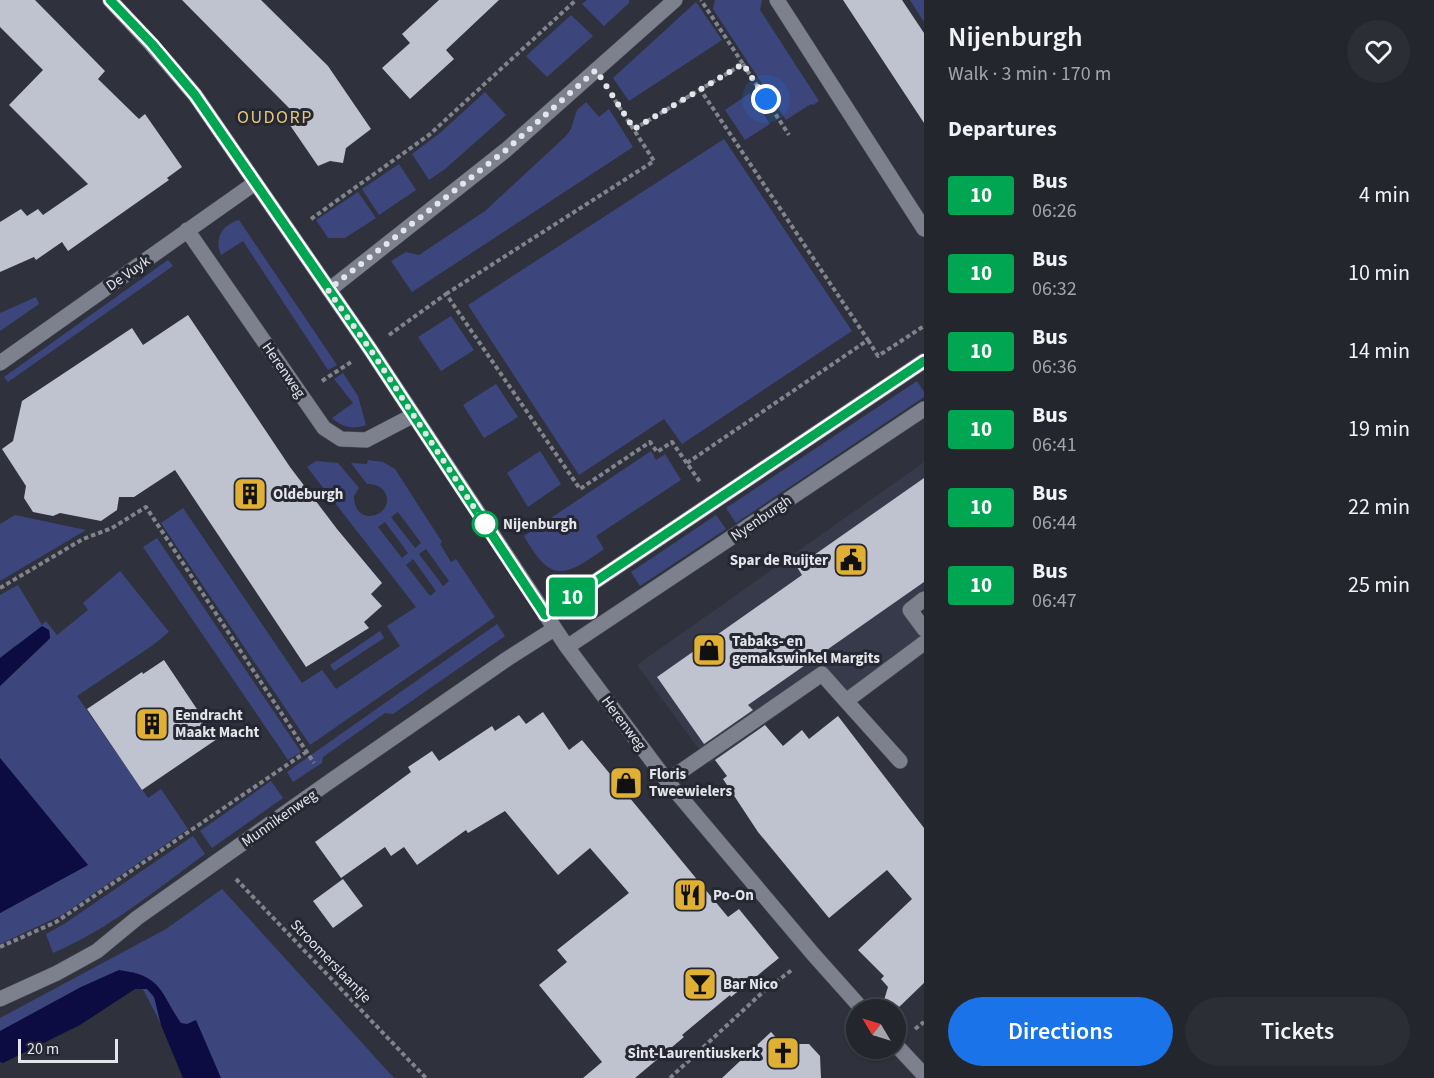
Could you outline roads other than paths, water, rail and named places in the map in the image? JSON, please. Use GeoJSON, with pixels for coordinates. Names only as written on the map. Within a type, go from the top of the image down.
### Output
{"type":"FeatureCollection","features":[{"type":"Feature","properties":{"kind":"street","name":"Herenweg"},"geometry":{"type":"LineString","coordinates":[[110,0],[152,44],[195,95],[414,416],[567,647],[668,781],[853,999]]}},
{"type":"Feature","properties":{"kind":"street"},"geometry":{"type":"LineString","coordinates":[[328,290],[506,150],[675,0]]}},
{"type":"Feature","properties":{"kind":"street"},"geometry":{"type":"LineString","coordinates":[[777,0],[924,229]]}},
{"type":"Feature","properties":{"kind":"street","name":"De Vuyk"},"geometry":{"type":"LineString","coordinates":[[0,363],[255,183]]}},
{"type":"Feature","properties":{"kind":"street","name":"Herenweg"},"geometry":{"type":"LineString","coordinates":[[187,230],[324,428],[341,439],[366,440],[414,416]]}},
{"type":"Feature","properties":{"kind":"street"},"geometry":{"type":"LineString","coordinates":[[545,615],[924,361]]}},
{"type":"Feature","properties":{"kind":"street","name":"Nyenburgh"},"geometry":{"type":"LineString","coordinates":[[567,647],[924,409]]}},
{"type":"Feature","properties":{"kind":"street"},"geometry":{"type":"LineString","coordinates":[[924,599],[910,610],[924,629]]}},
{"type":"Feature","properties":{"kind":"street","name":"Munnikenweg"},"geometry":{"type":"LineString","coordinates":[[0,999],[57,973],[97,951],[137,918],[329,782],[507,659],[555,629]]}},
{"type":"Feature","properties":{"kind":"street"},"geometry":{"type":"LineString","coordinates":[[846,701],[924,643]]}},
{"type":"Feature","properties":{"kind":"street"},"geometry":{"type":"LineString","coordinates":[[668,781],[822,674],[900,761]]}},
{"type":"Feature","properties":{"kind":"street"},"geometry":{"type":"LineString","coordinates":[[906,1056],[924,1075]]}},
{"type":"Feature","properties":{"kind":"place","name":"Oldeburgh"},"geometry":{"type":"Point","coordinates":[250,494]}},
{"type":"Feature","properties":{"kind":"place","name":"Nijenburgh"},"geometry":{"type":"Point","coordinates":[485,524]}},
{"type":"Feature","properties":{"kind":"place","name":"Spar de Ruijter"},"geometry":{"type":"Point","coordinates":[851,560]}},
{"type":"Feature","properties":{"kind":"place","name":"Tabaks- en gemakswinkel Margits"},"geometry":{"type":"Point","coordinates":[709,650]}},
{"type":"Feature","properties":{"kind":"place","name":"Eendracht Maakt Macht"},"geometry":{"type":"Point","coordinates":[152,724]}},
{"type":"Feature","properties":{"kind":"place","name":"Floris Tweewielers"},"geometry":{"type":"Point","coordinates":[626,783]}},
{"type":"Feature","properties":{"kind":"place","name":"Po-On"},"geometry":{"type":"Point","coordinates":[690,895]}},
{"type":"Feature","properties":{"kind":"place","name":"Bar Nico"},"geometry":{"type":"Point","coordinates":[700,984]}},
{"type":"Feature","properties":{"kind":"place","name":"Sint-Laurentiuskerk"},"geometry":{"type":"Point","coordinates":[783,1053]}},
{"type":"Feature","properties":{"kind":"district","name":"OUDORP"},"geometry":{"type":"Point","coordinates":[275,117]}}]}
